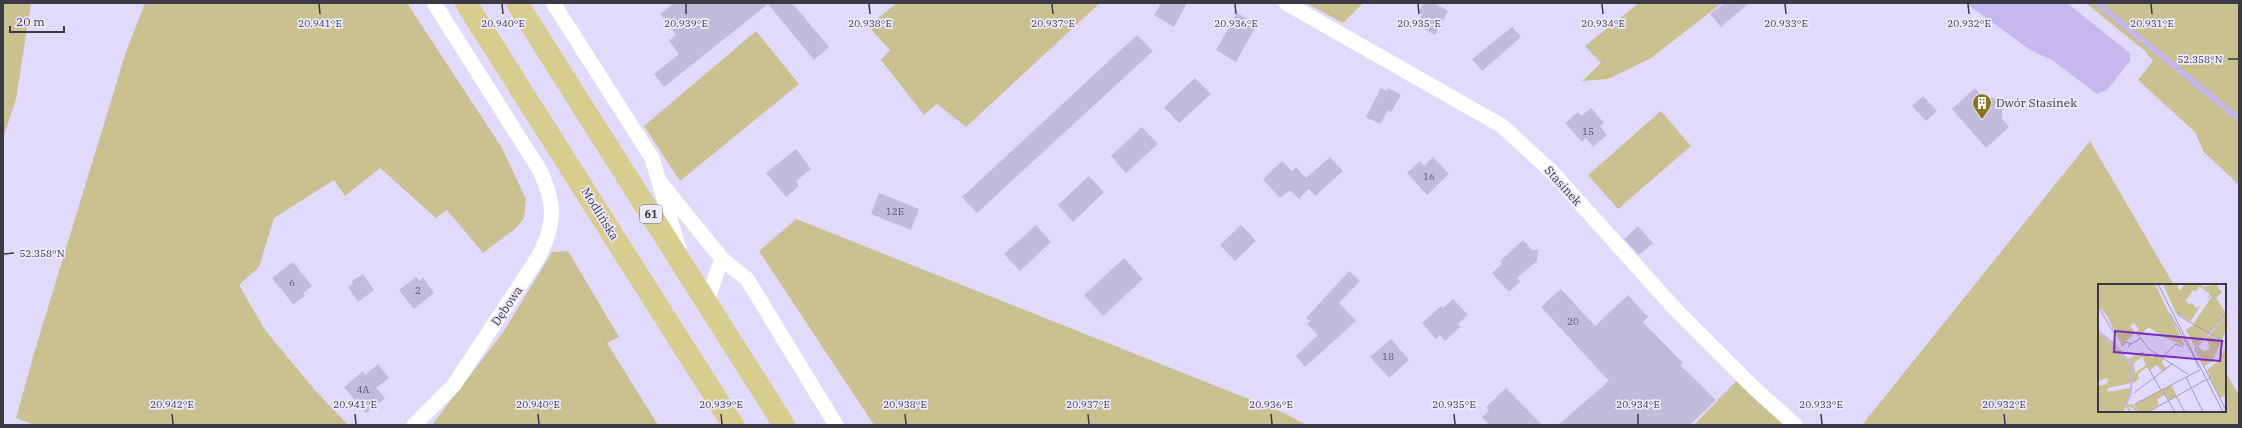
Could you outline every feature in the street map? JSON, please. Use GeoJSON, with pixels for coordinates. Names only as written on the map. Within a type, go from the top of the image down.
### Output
{"type":"FeatureCollection","features":[{"type":"Feature","properties":{"kind":"main road","name":"Modlińska"},"geometry":{"type":"LineString","coordinates":[[466,3],[733,425]]}},
{"type":"Feature","properties":{"kind":"main road","name":"61"},"geometry":{"type":"LineString","coordinates":[[517,3],[784,425]]}},
{"type":"Feature","properties":{"kind":"street","name":"Dębowa"},"geometry":{"type":"LineString","coordinates":[[414,425],[454,385],[524,281],[547,242],[552,224],[552,208],[548,186],[539,169],[434,3]]}},
{"type":"Feature","properties":{"kind":"street"},"geometry":{"type":"LineString","coordinates":[[554,3],[652,158],[684,265]]}},
{"type":"Feature","properties":{"kind":"street","name":"Stasinek"},"geometry":{"type":"LineString","coordinates":[[1286,3],[1502,126],[1552,172],[1676,310],[1755,389],[1796,425]]}},
{"type":"Feature","properties":{"kind":"street"},"geometry":{"type":"LineString","coordinates":[[659,181],[723,260],[747,278],[836,425]]}},
{"type":"Feature","properties":{"kind":"street"},"geometry":{"type":"LineString","coordinates":[[707,302],[718,269],[723,260]]}},
{"type":"Feature","properties":{"kind":"shaded area"},"geometry":{"type":"Polygon","coordinates":[[[3,3],[31,3],[16,99],[3,138],[3,3]]]}},
{"type":"Feature","properties":{"kind":"shaded area"},"geometry":{"type":"Polygon","coordinates":[[[145,3],[407,3],[502,148],[526,199],[524,218],[516,228],[483,253],[447,210],[436,218],[380,168],[345,196],[334,180],[274,218],[259,267],[239,285],[265,330],[314,389],[348,425],[35,425],[16,418],[35,350],[125,55],[145,3]]]}},
{"type":"Feature","properties":{"kind":"shaded area"},"geometry":{"type":"Polygon","coordinates":[[[897,3],[1100,3],[966,127],[937,104],[924,115],[881,60],[890,50],[868,26],[897,3]]]}},
{"type":"Feature","properties":{"kind":"shaded area"},"geometry":{"type":"Polygon","coordinates":[[[1306,3],[1363,3],[1343,23],[1306,3]]]}},
{"type":"Feature","properties":{"kind":"shaded area"},"geometry":{"type":"Polygon","coordinates":[[[1639,3],[1722,3],[1651,58],[1608,79],[1582,81],[1601,63],[1585,46],[1639,3]]]}},
{"type":"Feature","properties":{"kind":"shaded area"},"geometry":{"type":"Polygon","coordinates":[[[1966,3],[2067,3],[2126,50],[2130,54],[2130,61],[2107,90],[2097,94],[2052,60],[2030,50],[1966,3]]]}},
{"type":"Feature","properties":{"kind":"shaded area"},"geometry":{"type":"Polygon","coordinates":[[[2086,3],[2239,3],[2239,185],[2204,152],[2195,132],[2138,80],[2153,61],[2145,51],[2086,3]]]}},
{"type":"Feature","properties":{"kind":"shaded area"},"geometry":{"type":"Polygon","coordinates":[[[756,31],[799,84],[680,181],[644,126],[756,31]]]}},
{"type":"Feature","properties":{"kind":"shaded area"},"geometry":{"type":"Polygon","coordinates":[[[1661,111],[1691,146],[1618,209],[1588,175],[1661,111]]]}},
{"type":"Feature","properties":{"kind":"shaded area"},"geometry":{"type":"Polygon","coordinates":[[[2090,141],[2173,284],[2098,284],[2098,412],[2226,412],[2226,373],[2239,395],[2239,425],[1862,425],[2090,141]]]}},
{"type":"Feature","properties":{"kind":"shaded area"},"geometry":{"type":"Polygon","coordinates":[[[796,219],[1284,413],[1307,425],[874,425],[759,251],[796,219]]]}},
{"type":"Feature","properties":{"kind":"shaded area"},"geometry":{"type":"Polygon","coordinates":[[[568,251],[619,337],[607,343],[658,425],[432,425],[504,331],[552,252],[568,251]]]}},
{"type":"Feature","properties":{"kind":"shaded area"},"geometry":{"type":"Polygon","coordinates":[[[1739,378],[1786,425],[1694,425],[1739,378]]]}},
{"type":"Feature","properties":{"kind":"building"},"geometry":{"type":"Polygon","coordinates":[[[674,3],[792,3],[829,47],[814,60],[768,4],[664,87],[654,74],[679,54],[669,41],[676,35],[660,14],[674,3]]]}},
{"type":"Feature","properties":{"kind":"building"},"geometry":{"type":"Polygon","coordinates":[[[1161,3],[1187,3],[1174,27],[1154,15],[1161,3]]]}},
{"type":"Feature","properties":{"kind":"building"},"geometry":{"type":"Polygon","coordinates":[[[1424,3],[1434,3],[1448,11],[1435,35],[1416,24],[1422,14],[1418,13],[1424,3]]]}},
{"type":"Feature","properties":{"kind":"building"},"geometry":{"type":"Polygon","coordinates":[[[1724,3],[1749,3],[1721,27],[1710,14],[1724,3]]]}},
{"type":"Feature","properties":{"kind":"building"},"geometry":{"type":"Polygon","coordinates":[[[1237,13],[1257,24],[1236,62],[1216,50],[1237,13]]]}},
{"type":"Feature","properties":{"kind":"building"},"geometry":{"type":"Polygon","coordinates":[[[1512,27],[1521,37],[1482,71],[1472,59],[1512,27]]]}},
{"type":"Feature","properties":{"kind":"building"},"geometry":{"type":"Polygon","coordinates":[[[1137,35],[1153,51],[977,213],[962,197],[1137,35]]]}},
{"type":"Feature","properties":{"kind":"building"},"geometry":{"type":"Polygon","coordinates":[[[1195,78],[1211,94],[1179,123],[1164,107],[1195,78]]]}},
{"type":"Feature","properties":{"kind":"building"},"geometry":{"type":"Polygon","coordinates":[[[1381,88],[1386,91],[1388,88],[1401,95],[1391,112],[1388,110],[1380,124],[1366,117],[1381,88]]]}},
{"type":"Feature","properties":{"kind":"building","name":"Dwór Stasinek"},"geometry":{"type":"Polygon","coordinates":[[[1975,88],[1983,98],[1997,98],[2002,104],[2002,119],[2009,127],[1986,148],[1952,109],[1975,88]]]}},
{"type":"Feature","properties":{"kind":"building"},"geometry":{"type":"Polygon","coordinates":[[[1923,96],[1937,111],[1926,121],[1912,106],[1923,96]]]}},
{"type":"Feature","properties":{"kind":"building"},"geometry":{"type":"Polygon","coordinates":[[[1591,108],[1604,123],[1600,126],[1607,135],[1593,147],[1586,138],[1582,142],[1565,123],[1578,112],[1581,116],[1591,108]]]}},
{"type":"Feature","properties":{"kind":"building"},"geometry":{"type":"Polygon","coordinates":[[[1142,127],[1158,144],[1126,173],[1111,156],[1142,127]]]}},
{"type":"Feature","properties":{"kind":"building"},"geometry":{"type":"Polygon","coordinates":[[[796,149],[811,169],[796,181],[799,186],[786,197],[766,173],[796,149]]]}},
{"type":"Feature","properties":{"kind":"building"},"geometry":{"type":"Polygon","coordinates":[[[1330,157],[1343,171],[1315,196],[1309,189],[1299,199],[1290,190],[1280,198],[1263,179],[1282,161],[1292,171],[1296,167],[1306,178],[1330,157]]]}},
{"type":"Feature","properties":{"kind":"building"},"geometry":{"type":"Polygon","coordinates":[[[1433,157],[1449,174],[1427,195],[1407,173],[1420,161],[1424,166],[1433,157]]]}},
{"type":"Feature","properties":{"kind":"building"},"geometry":{"type":"Polygon","coordinates":[[[1089,176],[1104,192],[1073,222],[1058,205],[1089,176]]]}},
{"type":"Feature","properties":{"kind":"building"},"geometry":{"type":"Polygon","coordinates":[[[879,193],[919,209],[911,230],[871,214],[879,193]]]}},
{"type":"Feature","properties":{"kind":"building"},"geometry":{"type":"Polygon","coordinates":[[[1036,225],[1051,242],[1020,271],[1004,254],[1036,225]]]}},
{"type":"Feature","properties":{"kind":"building"},"geometry":{"type":"Polygon","coordinates":[[[1241,225],[1256,241],[1235,261],[1220,245],[1241,225]]]}},
{"type":"Feature","properties":{"kind":"building"},"geometry":{"type":"Polygon","coordinates":[[[1638,226],[1653,243],[1639,255],[1624,239],[1638,226]]]}},
{"type":"Feature","properties":{"kind":"building"},"geometry":{"type":"Polygon","coordinates":[[[1523,240],[1532,250],[1538,250],[1537,261],[1517,278],[1520,282],[1509,292],[1492,273],[1502,264],[1500,261],[1523,240]]]}},
{"type":"Feature","properties":{"kind":"building"},"geometry":{"type":"Polygon","coordinates":[[[1124,258],[1143,279],[1103,316],[1084,295],[1124,258]]]}},
{"type":"Feature","properties":{"kind":"building"},"geometry":{"type":"Polygon","coordinates":[[[293,262],[312,286],[303,293],[305,296],[293,304],[272,278],[293,262]]]}},
{"type":"Feature","properties":{"kind":"building"},"geometry":{"type":"Polygon","coordinates":[[[1349,271],[1360,281],[1339,303],[1356,321],[1305,367],[1296,356],[1318,335],[1307,324],[1310,321],[1306,318],[1349,271]]]}},
{"type":"Feature","properties":{"kind":"building"},"geometry":{"type":"Polygon","coordinates":[[[363,274],[374,290],[358,302],[348,287],[353,284],[352,281],[363,274]]]}},
{"type":"Feature","properties":{"kind":"building"},"geometry":{"type":"Polygon","coordinates":[[[416,277],[419,281],[423,278],[434,293],[414,309],[399,290],[416,277]]]}},
{"type":"Feature","properties":{"kind":"building"},"geometry":{"type":"Polygon","coordinates":[[[1561,289],[1595,326],[1628,295],[1648,317],[1643,322],[1683,363],[1680,365],[1716,400],[1690,425],[1558,425],[1609,381],[1541,307],[1561,289]]]}},
{"type":"Feature","properties":{"kind":"building"},"geometry":{"type":"Polygon","coordinates":[[[1453,299],[1468,315],[1458,324],[1460,327],[1445,341],[1440,335],[1436,339],[1422,323],[1441,306],[1443,308],[1453,299]]]}},
{"type":"Feature","properties":{"kind":"building"},"geometry":{"type":"Polygon","coordinates":[[[1391,339],[1409,360],[1389,378],[1370,357],[1391,339]]]}},
{"type":"Feature","properties":{"kind":"building"},"geometry":{"type":"Polygon","coordinates":[[[378,364],[389,378],[376,388],[385,398],[366,413],[344,387],[363,371],[365,375],[378,364]]]}},
{"type":"Feature","properties":{"kind":"building"},"geometry":{"type":"Polygon","coordinates":[[[1506,388],[1542,425],[1489,425],[1482,417],[1489,411],[1486,407],[1506,388]]]}},
{"type":"Feature","properties":{"kind":"waterway"},"geometry":{"type":"LineString","coordinates":[[2097,3],[2239,119]]}},
{"type":"Feature","properties":{"kind":"place","name":"Dwór Stasinek"},"geometry":{"type":"Point","coordinates":[1982,120]}}]}
